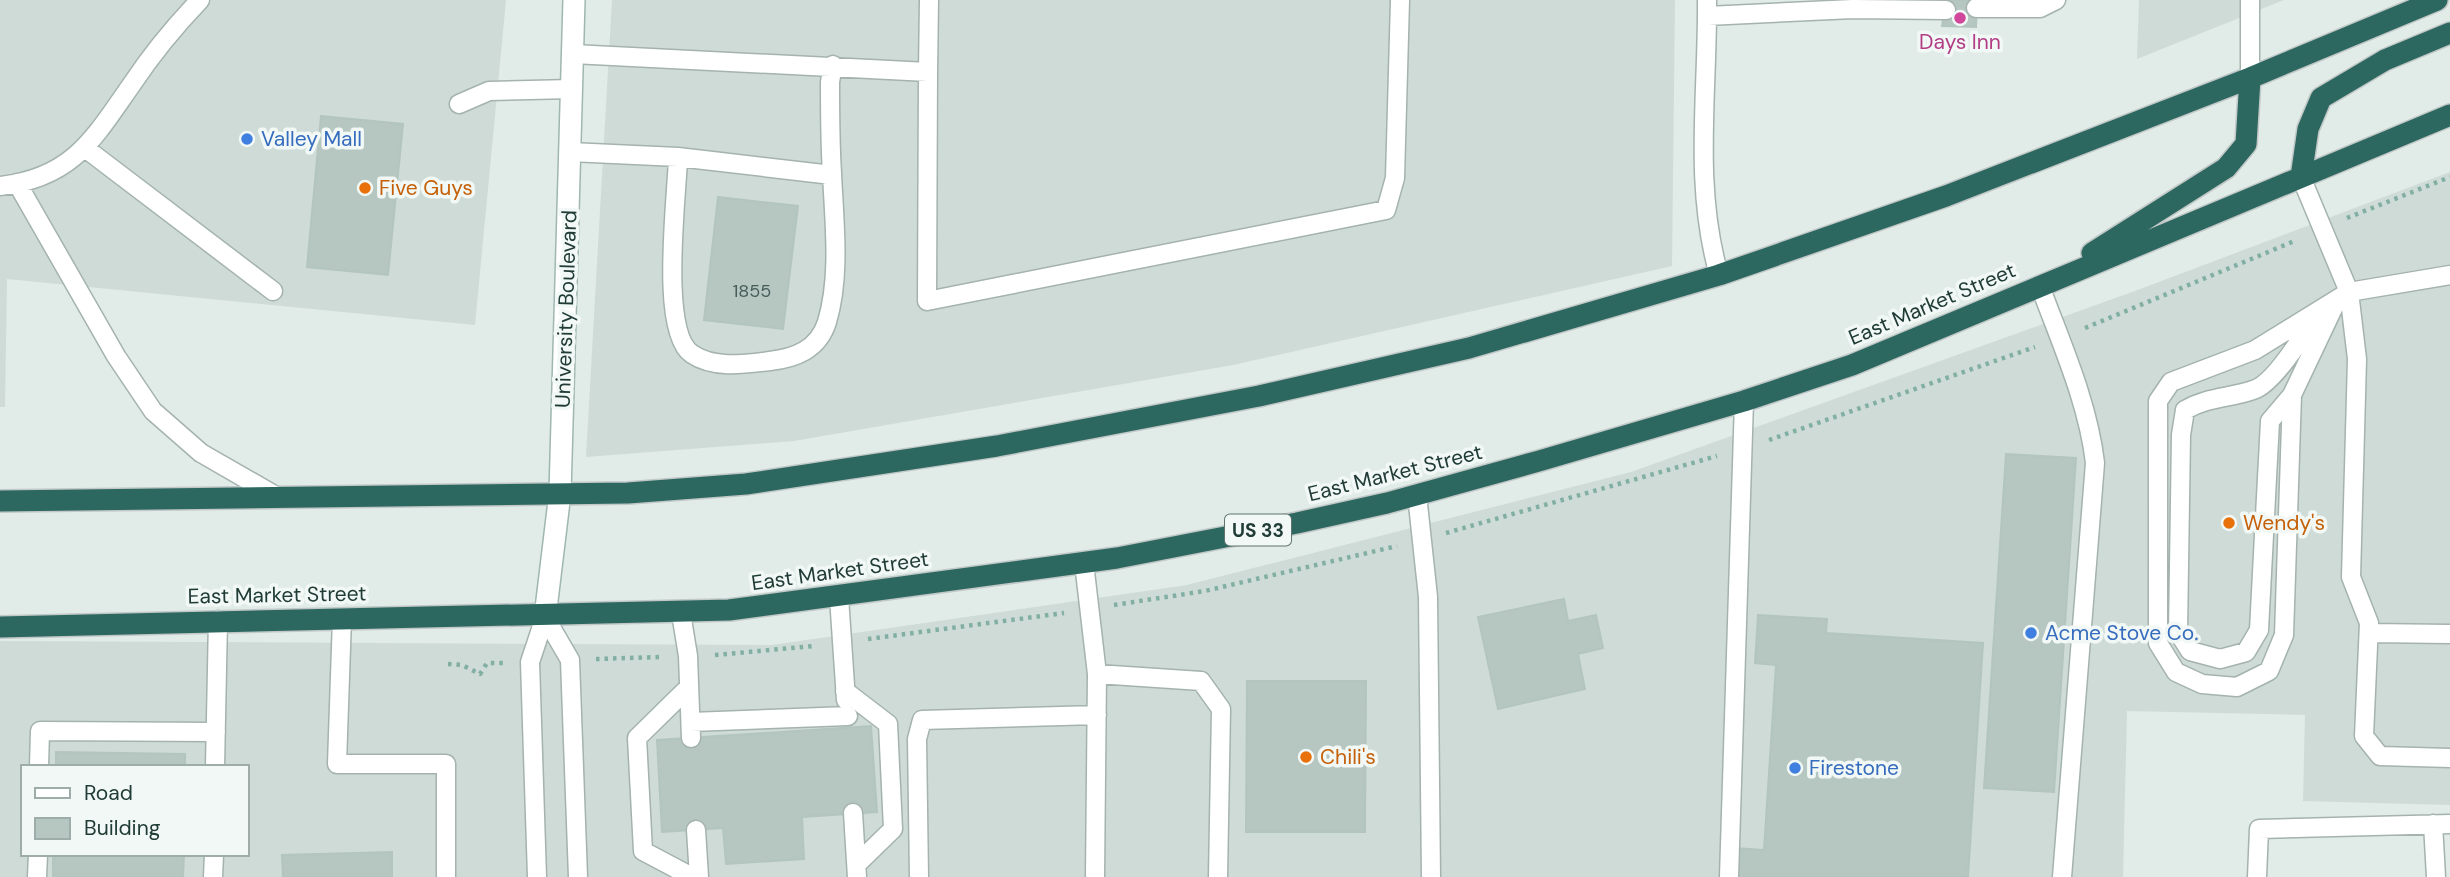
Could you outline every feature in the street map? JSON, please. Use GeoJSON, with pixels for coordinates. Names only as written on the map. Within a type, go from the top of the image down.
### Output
{"type":"FeatureCollection","features":[{"type":"Feature","properties":{"kind":"highway"},"geometry":{"type":"LineString","coordinates":[[0,501],[628,493],[747,484],[1062,433],[1259,396],[1469,348],[1719,275],[1946,196],[2250,78],[2437,0]]}},
{"type":"Feature","properties":{"kind":"highway"},"geometry":{"type":"LineString","coordinates":[[2301,177],[2308,129],[2321,98],[2385,60],[2450,33]]}},
{"type":"Feature","properties":{"kind":"highway"},"geometry":{"type":"LineString","coordinates":[[2040,286],[2226,168],[2246,144],[2250,78]]}},
{"type":"Feature","properties":{"kind":"highway","name":"East Market Street"},"geometry":{"type":"LineString","coordinates":[[0,627],[219,620],[681,613],[839,597],[1084,563],[1297,523],[1417,495],[1744,401],[1852,365],[2450,115]]}},
{"type":"Feature","properties":{"kind":"main road","name":"University Boulevard"},"geometry":{"type":"LineString","coordinates":[[545,617],[560,493],[574,0]]}},
{"type":"Feature","properties":{"kind":"lane"},"geometry":{"type":"LineString","coordinates":[[200,0],[154,53],[111,118],[85,148],[61,166],[8,185],[153,411],[201,453],[276,496]]}},
{"type":"Feature","properties":{"kind":"lane"},"geometry":{"type":"LineString","coordinates":[[929,0],[927,301],[1386,210],[1395,178],[1400,0]]}},
{"type":"Feature","properties":{"kind":"lane"},"geometry":{"type":"LineString","coordinates":[[1976,8],[2040,8],[2056,0]]}},
{"type":"Feature","properties":{"kind":"lane"},"geometry":{"type":"LineString","coordinates":[[2250,0],[2250,78]]}},
{"type":"Feature","properties":{"kind":"lane"},"geometry":{"type":"LineString","coordinates":[[1719,275],[1708,231],[1702,175],[1707,8],[1902,4],[1945,10]]}},
{"type":"Feature","properties":{"kind":"lane"},"geometry":{"type":"LineString","coordinates":[[573,54],[833,65],[928,72]]}},
{"type":"Feature","properties":{"kind":"lane"},"geometry":{"type":"LineString","coordinates":[[678,157],[671,299],[676,331],[690,354],[715,364],[795,358],[809,349],[827,323],[836,222],[830,82],[833,65]]}},
{"type":"Feature","properties":{"kind":"lane"},"geometry":{"type":"LineString","coordinates":[[459,104],[489,90],[572,89]]}},
{"type":"Feature","properties":{"kind":"lane"},"geometry":{"type":"LineString","coordinates":[[85,148],[273,291]]}},
{"type":"Feature","properties":{"kind":"lane"},"geometry":{"type":"LineString","coordinates":[[570,152],[678,157],[832,175]]}},
{"type":"Feature","properties":{"kind":"lane"},"geometry":{"type":"LineString","coordinates":[[2301,177],[2343,296],[2357,359],[2351,578],[2369,623],[2364,736],[2380,756],[2450,758]]}},
{"type":"Feature","properties":{"kind":"lane"},"geometry":{"type":"LineString","coordinates":[[2292,395],[2284,635],[2269,671],[2237,687],[2202,684],[2176,672],[2158,643],[2158,401],[2171,382],[2255,350],[2343,296],[2450,275]]}},
{"type":"Feature","properties":{"kind":"lane"},"geometry":{"type":"LineString","coordinates":[[2040,286],[2080,396],[2095,463],[2062,877]]}},
{"type":"Feature","properties":{"kind":"lane"},"geometry":{"type":"LineString","coordinates":[[2319,310],[2294,350],[2257,390],[2200,401],[2185,410],[2181,435],[2178,632],[2190,651],[2220,659],[2246,652],[2259,630],[2270,421],[2292,395],[2343,296]]}},
{"type":"Feature","properties":{"kind":"lane"},"geometry":{"type":"LineString","coordinates":[[1729,877],[1744,401]]}},
{"type":"Feature","properties":{"kind":"lane"},"geometry":{"type":"LineString","coordinates":[[1417,495],[1428,597],[1431,877]]}},
{"type":"Feature","properties":{"kind":"lane"},"geometry":{"type":"LineString","coordinates":[[1084,563],[1097,674],[1095,877]]}},
{"type":"Feature","properties":{"kind":"lane"},"geometry":{"type":"LineString","coordinates":[[681,613],[691,730],[848,722],[839,597]]}},
{"type":"Feature","properties":{"kind":"lane"},"geometry":{"type":"LineString","coordinates":[[537,877],[530,662],[545,617]]}},
{"type":"Feature","properties":{"kind":"lane"},"geometry":{"type":"LineString","coordinates":[[545,617],[570,660],[578,877]]}},
{"type":"Feature","properties":{"kind":"lane"},"geometry":{"type":"LineString","coordinates":[[342,618],[337,764],[446,764],[446,877]]}},
{"type":"Feature","properties":{"kind":"lane"},"geometry":{"type":"LineString","coordinates":[[215,765],[219,620]]}},
{"type":"Feature","properties":{"kind":"lane"},"geometry":{"type":"LineString","coordinates":[[2369,633],[2450,634]]}},
{"type":"Feature","properties":{"kind":"lane"},"geometry":{"type":"LineString","coordinates":[[1097,674],[1201,681],[1214,694],[1221,709],[1218,877]]}},
{"type":"Feature","properties":{"kind":"lane"},"geometry":{"type":"LineString","coordinates":[[689,687],[637,738],[643,851],[692,877]]}},
{"type":"Feature","properties":{"kind":"lane"},"geometry":{"type":"LineString","coordinates":[[845,691],[888,724],[893,829],[857,871]]}},
{"type":"Feature","properties":{"kind":"lane"},"geometry":{"type":"LineString","coordinates":[[919,877],[917,739],[922,720],[1097,715]]}},
{"type":"Feature","properties":{"kind":"lane"},"geometry":{"type":"LineString","coordinates":[[39,765],[40,731],[216,732]]}},
{"type":"Feature","properties":{"kind":"lane"},"geometry":{"type":"LineString","coordinates":[[853,813],[857,871]]}},
{"type":"Feature","properties":{"kind":"lane"},"geometry":{"type":"LineString","coordinates":[[2257,877],[2259,829],[2441,824],[2436,877]]}},
{"type":"Feature","properties":{"kind":"lane"},"geometry":{"type":"LineString","coordinates":[[696,830],[699,877]]}},
{"type":"Feature","properties":{"kind":"lane"},"geometry":{"type":"LineString","coordinates":[[37,877],[38,856]]}},
{"type":"Feature","properties":{"kind":"lane"},"geometry":{"type":"LineString","coordinates":[[213,877],[214,856]]}},
{"type":"Feature","properties":{"kind":"path"},"geometry":{"type":"LineString","coordinates":[[2367,210],[2450,177]]}},
{"type":"Feature","properties":{"kind":"path"},"geometry":{"type":"LineString","coordinates":[[2084,328],[2278,248]]}},
{"type":"Feature","properties":{"kind":"path"},"geometry":{"type":"LineString","coordinates":[[1784,436],[2035,347]]}},
{"type":"Feature","properties":{"kind":"path"},"geometry":{"type":"LineString","coordinates":[[1473,526],[1697,462]]}},
{"type":"Feature","properties":{"kind":"path"},"geometry":{"type":"LineString","coordinates":[[1125,603],[1205,591],[1377,551]]}},
{"type":"Feature","properties":{"kind":"path"},"geometry":{"type":"LineString","coordinates":[[881,637],[1062,613]]}},
{"type":"Feature","properties":{"kind":"path"},"geometry":{"type":"LineString","coordinates":[[731,654],[791,649]]}},
{"type":"Feature","properties":{"kind":"path"},"geometry":{"type":"LineString","coordinates":[[595,659],[648,657]]}},
{"type":"Feature","properties":{"kind":"path"},"geometry":{"type":"LineString","coordinates":[[448,664],[462,665],[480,674],[487,663]]}},
{"type":"Feature","properties":{"kind":"shaded area","name":"Valley Mall"},"geometry":{"type":"Polygon","coordinates":[[[0,0],[506,0],[475,325],[7,279],[5,407],[0,407],[0,0]]]}},
{"type":"Feature","properties":{"kind":"shaded area"},"geometry":{"type":"Polygon","coordinates":[[[612,0],[1675,0],[1672,266],[1233,365],[794,441],[586,457],[612,0]]]}},
{"type":"Feature","properties":{"kind":"shaded area"},"geometry":{"type":"Polygon","coordinates":[[[2139,0],[2284,0],[2137,59],[2139,0]]]}},
{"type":"Feature","properties":{"kind":"shaded area"},"geometry":{"type":"Polygon","coordinates":[[[2450,172],[2450,805],[2303,801],[2305,715],[2127,711],[2123,877],[0,877],[0,641],[772,645],[1187,585],[1631,472],[2135,291],[2450,172]]]}},
{"type":"Feature","properties":{"kind":"building","name":"Days Inn"},"geometry":{"type":"Polygon","coordinates":[[[1946,0],[1977,0],[1976,27],[1942,26],[1946,0]]]}},
{"type":"Feature","properties":{"kind":"building"},"geometry":{"type":"Polygon","coordinates":[[[321,116],[403,124],[388,275],[307,267],[321,116]]]}},
{"type":"Feature","properties":{"kind":"building"},"geometry":{"type":"Polygon","coordinates":[[[718,197],[798,206],[783,329],[704,320],[718,197]]]}},
{"type":"Feature","properties":{"kind":"building"},"geometry":{"type":"Polygon","coordinates":[[[2006,454],[2076,458],[2054,792],[1984,788],[2006,454]]]}},
{"type":"Feature","properties":{"kind":"building"},"geometry":{"type":"Polygon","coordinates":[[[1564,599],[1568,621],[1596,615],[1603,648],[1578,654],[1585,689],[1498,709],[1478,617],[1564,599]]]}},
{"type":"Feature","properties":{"kind":"building"},"geometry":{"type":"Polygon","coordinates":[[[1758,615],[1827,619],[1826,633],[1983,643],[1968,877],[1733,877],[1735,848],[1764,850],[1776,665],[1755,663],[1758,615]]]}},
{"type":"Feature","properties":{"kind":"building","name":"Chili's"},"geometry":{"type":"Polygon","coordinates":[[[1247,681],[1366,681],[1365,832],[1246,832],[1247,681]]]}},
{"type":"Feature","properties":{"kind":"building"},"geometry":{"type":"Polygon","coordinates":[[[871,726],[877,812],[802,817],[804,859],[726,864],[723,828],[662,832],[657,740],[871,726]]]}},
{"type":"Feature","properties":{"kind":"building"},"geometry":{"type":"Polygon","coordinates":[[[56,752],[185,754],[185,765],[56,765],[56,752]]]}},
{"type":"Feature","properties":{"kind":"building"},"geometry":{"type":"Polygon","coordinates":[[[392,852],[392,877],[283,877],[282,855],[392,852]]]}},
{"type":"Feature","properties":{"kind":"building"},"geometry":{"type":"Polygon","coordinates":[[[53,856],[184,856],[183,877],[53,877],[53,856]]]}},
{"type":"Feature","properties":{"kind":"place","name":"Days Inn"},"geometry":{"type":"Point","coordinates":[1960,18]}},
{"type":"Feature","properties":{"kind":"place","name":"Valley Mall"},"geometry":{"type":"Point","coordinates":[247,139]}},
{"type":"Feature","properties":{"kind":"place","name":"Five Guys"},"geometry":{"type":"Point","coordinates":[365,188]}},
{"type":"Feature","properties":{"kind":"place","name":"Wendy's"},"geometry":{"type":"Point","coordinates":[2229,523]}},
{"type":"Feature","properties":{"kind":"place","name":"Acme Stove Co."},"geometry":{"type":"Point","coordinates":[2031,633]}},
{"type":"Feature","properties":{"kind":"place","name":"Chili's"},"geometry":{"type":"Point","coordinates":[1306,757]}},
{"type":"Feature","properties":{"kind":"place","name":"Firestone"},"geometry":{"type":"Point","coordinates":[1795,768]}}]}
